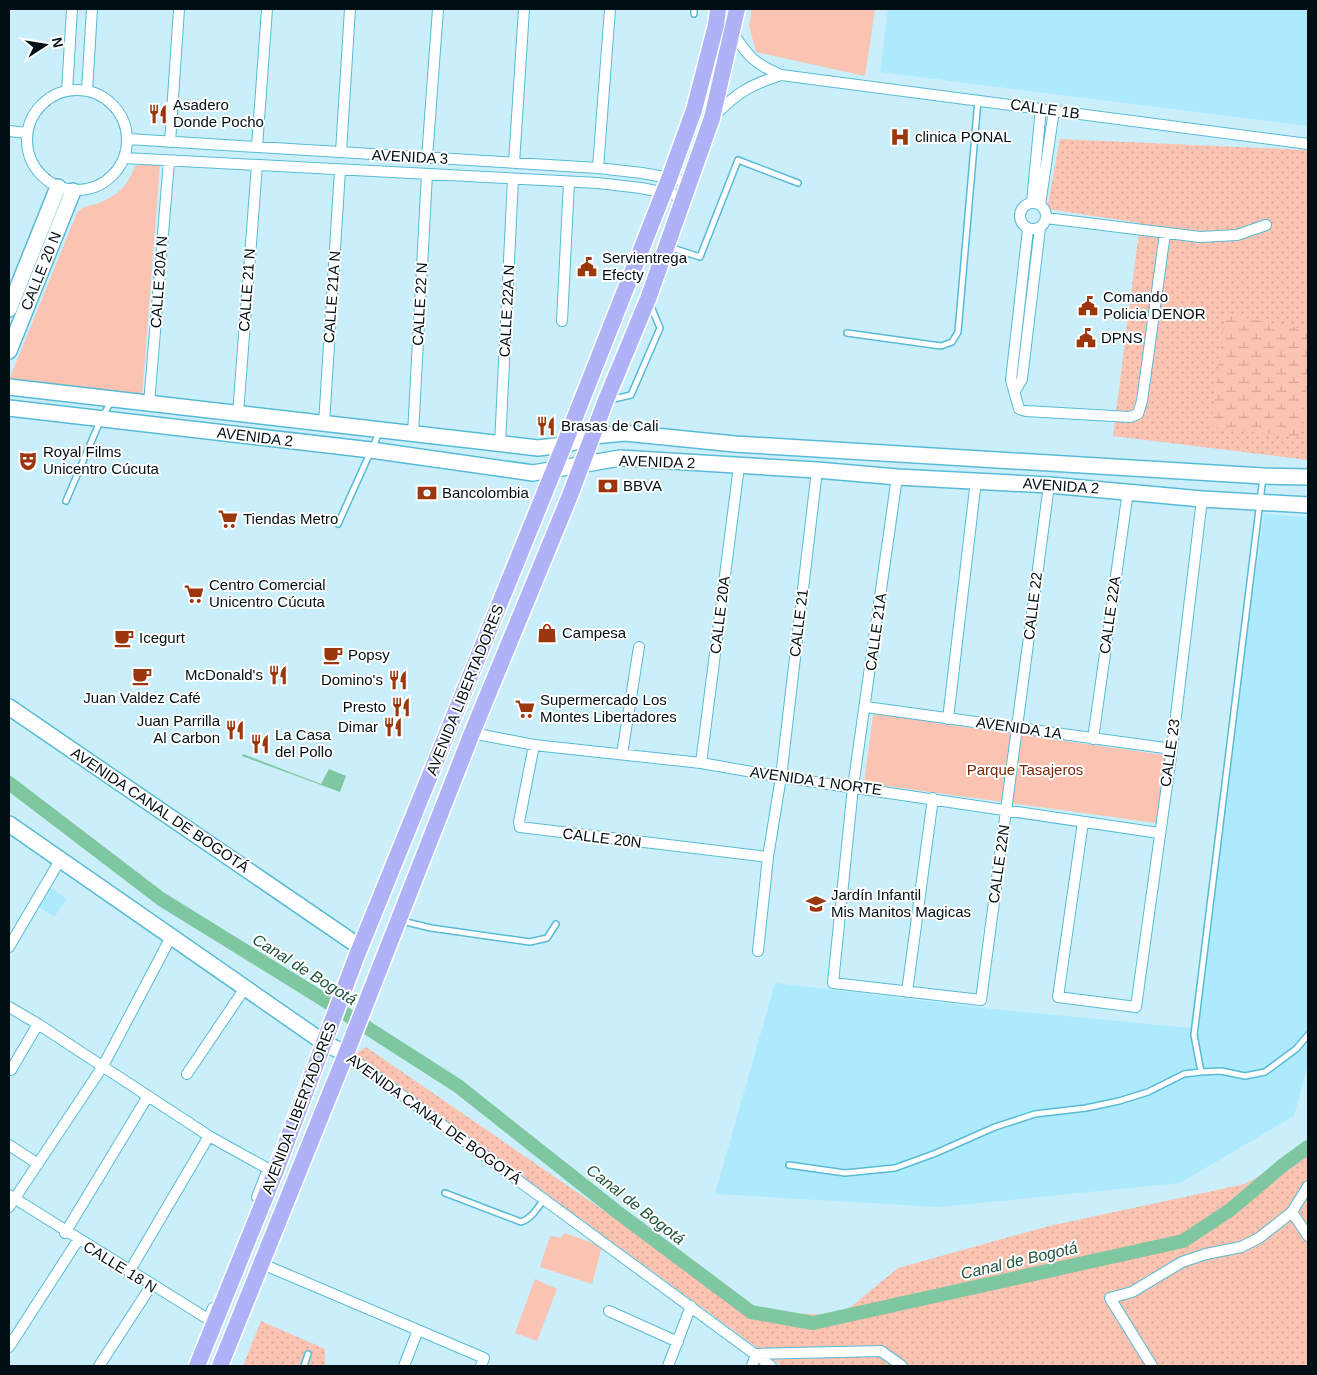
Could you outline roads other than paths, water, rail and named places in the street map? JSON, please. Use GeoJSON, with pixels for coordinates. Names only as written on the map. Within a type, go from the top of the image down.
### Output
{"type":"FeatureCollection","features":[{"type":"Feature","properties":{"kind":"main road","name":"AVENIDA LIBERTADORES"},"geometry":{"type":"LineString","coordinates":[[197,1366],[215,1325],[271,1171],[326,1037],[358,951],[554,470],[666,186],[694,110],[716,25],[718,9]]}},
{"type":"Feature","properties":{"kind":"main road","name":"AVENIDA LIBERTADORES"},"geometry":{"type":"LineString","coordinates":[[220,1366],[348,1050],[472,733],[583,465],[606,400],[668,247],[712,118],[737,9]]}},
{"type":"Feature","properties":{"kind":"street"},"geometry":{"type":"LineString","coordinates":[[67,91],[72,9]]}},
{"type":"Feature","properties":{"kind":"street"},"geometry":{"type":"LineString","coordinates":[[87,91],[92,9]]}},
{"type":"Feature","properties":{"kind":"street"},"geometry":{"type":"LineString","coordinates":[[170,142],[179,9]]}},
{"type":"Feature","properties":{"kind":"street"},"geometry":{"type":"LineString","coordinates":[[257,147],[267,9]]}},
{"type":"Feature","properties":{"kind":"street"},"geometry":{"type":"LineString","coordinates":[[341,152],[350,9]]}},
{"type":"Feature","properties":{"kind":"street"},"geometry":{"type":"LineString","coordinates":[[427,158],[438,9]]}},
{"type":"Feature","properties":{"kind":"street"},"geometry":{"type":"LineString","coordinates":[[514,163],[524,9]]}},
{"type":"Feature","properties":{"kind":"street"},"geometry":{"type":"LineString","coordinates":[[598,168],[610,9]]}},
{"type":"Feature","properties":{"kind":"street","name":"CALLE 1B"},"geometry":{"type":"LineString","coordinates":[[733,33],[744,52],[761,66],[781,75],[1308,144]]}},
{"type":"Feature","properties":{"kind":"street","name":"CALLE 1B"},"geometry":{"type":"LineString","coordinates":[[712,118],[731,98],[739,93],[755,84],[781,75]]}},
{"type":"Feature","properties":{"kind":"street"},"geometry":{"type":"LineString","coordinates":[[67,91],[87,91],[103,97],[116,108],[124,122],[128,139],[125,158],[116,172],[104,184],[89,190],[66,189],[44,178],[34,165],[28,150],[27,133],[32,118],[41,106],[53,96],[67,91]]}},
{"type":"Feature","properties":{"kind":"street"},"geometry":{"type":"LineString","coordinates":[[1036,204],[1042,108]]}},
{"type":"Feature","properties":{"kind":"street"},"geometry":{"type":"LineString","coordinates":[[1036,204],[1054,110]]}},
{"type":"Feature","properties":{"kind":"street"},"geometry":{"type":"LineString","coordinates":[[9,131],[27,133]]}},
{"type":"Feature","properties":{"kind":"street","name":"AVENIDA 3"},"geometry":{"type":"LineString","coordinates":[[128,139],[598,168],[642,173],[666,186],[688,189]]}},
{"type":"Feature","properties":{"kind":"street","name":"AVENIDA 3"},"geometry":{"type":"LineString","coordinates":[[125,158],[624,186],[666,186],[688,189]]}},
{"type":"Feature","properties":{"kind":"street","name":"CALLE 20A N"},"geometry":{"type":"LineString","coordinates":[[150,404],[168,161]]}},
{"type":"Feature","properties":{"kind":"street","name":"CALLE 21 N"},"geometry":{"type":"LineString","coordinates":[[238,414],[257,165]]}},
{"type":"Feature","properties":{"kind":"street","name":"CALLE 21A N"},"geometry":{"type":"LineString","coordinates":[[324,424],[340,170]]}},
{"type":"Feature","properties":{"kind":"street","name":"CALLE 22 N"},"geometry":{"type":"LineString","coordinates":[[413,434],[427,174]]}},
{"type":"Feature","properties":{"kind":"street","name":"CALLE 22A N"},"geometry":{"type":"LineString","coordinates":[[500,444],[513,179]]}},
{"type":"Feature","properties":{"kind":"street"},"geometry":{"type":"LineString","coordinates":[[562,321],[569,182]]}},
{"type":"Feature","properties":{"kind":"street","name":"CALLE 20 N"},"geometry":{"type":"LineString","coordinates":[[9,309],[66,189]]}},
{"type":"Feature","properties":{"kind":"street","name":"CALLE 20 N"},"geometry":{"type":"LineString","coordinates":[[9,351],[66,189]]}},
{"type":"Feature","properties":{"kind":"street"},"geometry":{"type":"LineString","coordinates":[[1015,391],[1022,379],[1040,228],[1046,218],[1046,212],[1036,204],[1024,206],[1019,214],[1022,223],[1028,229],[1040,228]]}},
{"type":"Feature","properties":{"kind":"street"},"geometry":{"type":"LineString","coordinates":[[1046,218],[1200,237],[1237,234],[1266,225]]}},
{"type":"Feature","properties":{"kind":"street"},"geometry":{"type":"LineString","coordinates":[[1028,229],[1011,380],[1019,409],[1130,417],[1138,414],[1142,401],[1165,233]]}},
{"type":"Feature","properties":{"kind":"street","name":"AVENIDA 2"},"geometry":{"type":"LineString","coordinates":[[9,387],[538,448],[564,445],[593,436],[625,433],[735,444],[1263,476],[1308,477]]}},
{"type":"Feature","properties":{"kind":"street","name":"AVENIDA 2"},"geometry":{"type":"LineString","coordinates":[[9,408],[371,450],[533,473],[620,458],[817,470],[897,477],[976,480],[1308,505]]}},
{"type":"Feature","properties":{"kind":"street","name":"CALLE 20A"},"geometry":{"type":"LineString","coordinates":[[701,763],[739,466]]}},
{"type":"Feature","properties":{"kind":"street","name":"CALLE 21"},"geometry":{"type":"LineString","coordinates":[[758,951],[768,857],[781,777],[817,470]]}},
{"type":"Feature","properties":{"kind":"street","name":"CALLE 21A"},"geometry":{"type":"LineString","coordinates":[[897,477],[866,707],[853,787],[833,983],[907,992]]}},
{"type":"Feature","properties":{"kind":"street"},"geometry":{"type":"LineString","coordinates":[[948,719],[976,480]]}},
{"type":"Feature","properties":{"kind":"street","name":"CALLE 22"},"geometry":{"type":"LineString","coordinates":[[1017,728],[1049,485]]}},
{"type":"Feature","properties":{"kind":"street","name":"CALLE 22A"},"geometry":{"type":"LineString","coordinates":[[1093,739],[1128,491]]}},
{"type":"Feature","properties":{"kind":"street","name":"CALLE 23"},"geometry":{"type":"LineString","coordinates":[[1082,822],[1058,997],[1136,1006],[1172,749],[1202,498]]}},
{"type":"Feature","properties":{"kind":"street"},"geometry":{"type":"LineString","coordinates":[[622,754],[639,647]]}},
{"type":"Feature","properties":{"kind":"street","name":"AVENIDA CANAL DE BOGOTÁ"},"geometry":{"type":"LineString","coordinates":[[9,707],[358,951]]}},
{"type":"Feature","properties":{"kind":"street","name":"AVENIDA 1A"},"geometry":{"type":"LineString","coordinates":[[866,707],[1172,749]]}},
{"type":"Feature","properties":{"kind":"street","name":"CALLE 22N"},"geometry":{"type":"LineString","coordinates":[[907,992],[981,1000],[1017,728]]}},
{"type":"Feature","properties":{"kind":"street","name":"AVENIDA 1 NORTE"},"geometry":{"type":"LineString","coordinates":[[472,733],[534,745],[701,763],[781,777],[933,798],[1159,833]]}},
{"type":"Feature","properties":{"kind":"street","name":"CALLE 20N"},"geometry":{"type":"LineString","coordinates":[[534,745],[519,822],[520,827],[768,857]]}},
{"type":"Feature","properties":{"kind":"street"},"geometry":{"type":"LineString","coordinates":[[907,992],[933,798]]}},
{"type":"Feature","properties":{"kind":"street","name":"AVENIDA CANAL DE BOGOTÁ"},"geometry":{"type":"LineString","coordinates":[[9,824],[245,988],[348,1050],[544,1199],[772,1366]]}},
{"type":"Feature","properties":{"kind":"street"},"geometry":{"type":"LineString","coordinates":[[9,947],[60,860]]}},
{"type":"Feature","properties":{"kind":"street"},"geometry":{"type":"LineString","coordinates":[[11,1200],[38,1164],[103,1066],[171,937]]}},
{"type":"Feature","properties":{"kind":"street"},"geometry":{"type":"LineString","coordinates":[[187,1074],[245,988]]}},
{"type":"Feature","properties":{"kind":"street"},"geometry":{"type":"LineString","coordinates":[[9,1007],[38,1024],[103,1066],[209,1136],[271,1171],[208,1319],[66,1231],[148,1096]]}},
{"type":"Feature","properties":{"kind":"street"},"geometry":{"type":"LineString","coordinates":[[11,1070],[38,1024]]}},
{"type":"Feature","properties":{"kind":"street"},"geometry":{"type":"LineString","coordinates":[[130,1271],[209,1136]]}},
{"type":"Feature","properties":{"kind":"street"},"geometry":{"type":"LineString","coordinates":[[9,1145],[38,1164]]}},
{"type":"Feature","properties":{"kind":"street"},"geometry":{"type":"LineString","coordinates":[[1152,1366],[1110,1298],[1132,1292],[1182,1262],[1206,1254],[1241,1247],[1259,1238],[1292,1212],[1308,1186]]}},
{"type":"Feature","properties":{"kind":"street","name":"CALLE 18 N"},"geometry":{"type":"LineString","coordinates":[[11,1200],[66,1231],[232,1335]]}},
{"type":"Feature","properties":{"kind":"street"},"geometry":{"type":"LineString","coordinates":[[1292,1212],[1308,1236]]}},
{"type":"Feature","properties":{"kind":"street"},"geometry":{"type":"LineString","coordinates":[[9,1347],[78,1240]]}},
{"type":"Feature","properties":{"kind":"street"},"geometry":{"type":"LineString","coordinates":[[260,1264],[484,1358],[481,1366]]}},
{"type":"Feature","properties":{"kind":"street"},"geometry":{"type":"LineString","coordinates":[[99,1366],[151,1286]]}},
{"type":"Feature","properties":{"kind":"street"},"geometry":{"type":"LineString","coordinates":[[668,1366],[691,1306]]}},
{"type":"Feature","properties":{"kind":"street"},"geometry":{"type":"LineString","coordinates":[[609,1311],[678,1342]]}},
{"type":"Feature","properties":{"kind":"street"},"geometry":{"type":"LineString","coordinates":[[404,1366],[418,1330]]}},
{"type":"Feature","properties":{"kind":"street"},"geometry":{"type":"LineString","coordinates":[[752,1366],[756,1354],[881,1351],[902,1366]]}},
{"type":"Feature","properties":{"kind":"lane"},"geometry":{"type":"LineString","coordinates":[[847,333],[941,346],[952,342],[958,332],[978,100]]}},
{"type":"Feature","properties":{"kind":"lane"},"geometry":{"type":"LineString","coordinates":[[668,247],[700,257],[738,160],[798,183]]}},
{"type":"Feature","properties":{"kind":"lane"},"geometry":{"type":"LineString","coordinates":[[66,501],[101,420],[112,400]]}},
{"type":"Feature","properties":{"kind":"lane"},"geometry":{"type":"LineString","coordinates":[[338,524],[381,430]]}},
{"type":"Feature","properties":{"kind":"lane"},"geometry":{"type":"LineString","coordinates":[[1201,1072],[1194,1035],[1263,476]]}},
{"type":"Feature","properties":{"kind":"lane"},"geometry":{"type":"LineString","coordinates":[[399,920],[431,928],[530,942],[547,938],[556,924]]}},
{"type":"Feature","properties":{"kind":"lane"},"geometry":{"type":"LineString","coordinates":[[789,1165],[845,1173],[895,1168],[936,1153],[995,1127],[1035,1114],[1086,1108],[1119,1101],[1148,1092],[1184,1074],[1221,1071],[1246,1076],[1265,1072],[1296,1048],[1308,1035]]}},
{"type":"Feature","properties":{"kind":"lane"},"geometry":{"type":"LineString","coordinates":[[445,1193],[521,1222],[534,1214],[544,1199]]}},
{"type":"Feature","properties":{"kind":"lane"},"geometry":{"type":"LineString","coordinates":[[304,1366],[308,1354]]}},
{"type":"Feature","properties":{"kind":"waterway","name":"Canal de Bogotá"},"geometry":{"type":"LineString","coordinates":[[9,783],[161,899],[458,1086],[616,1211],[751,1312],[813,1323],[1183,1241],[1230,1210],[1282,1166],[1308,1147]]}},
{"type":"Feature","properties":{"kind":"place","name":"Asadero Donde Pocho"},"geometry":{"type":"Point","coordinates":[158,114]}},
{"type":"Feature","properties":{"kind":"place","name":"clinica PONAL"},"geometry":{"type":"Point","coordinates":[900,137]}},
{"type":"Feature","properties":{"kind":"place","name":"Servientrega Efecty"},"geometry":{"type":"Point","coordinates":[587,267]}},
{"type":"Feature","properties":{"kind":"place","name":"Comando Policia DENOR"},"geometry":{"type":"Point","coordinates":[1088,306]}},
{"type":"Feature","properties":{"kind":"place","name":"DPNS"},"geometry":{"type":"Point","coordinates":[1086,338]}},
{"type":"Feature","properties":{"kind":"place","name":"Brasas de Cali"},"geometry":{"type":"Point","coordinates":[546,426]}},
{"type":"Feature","properties":{"kind":"place","name":"Royal Films Unicentro Cúcuta"},"geometry":{"type":"Point","coordinates":[28,461]}},
{"type":"Feature","properties":{"kind":"place","name":"BBVA"},"geometry":{"type":"Point","coordinates":[608,486]}},
{"type":"Feature","properties":{"kind":"place","name":"Bancolombia"},"geometry":{"type":"Point","coordinates":[427,493]}},
{"type":"Feature","properties":{"kind":"place","name":"Tiendas Metro"},"geometry":{"type":"Point","coordinates":[228,519]}},
{"type":"Feature","properties":{"kind":"place","name":"Centro Comercial Unicentro Cúcuta"},"geometry":{"type":"Point","coordinates":[194,594]}},
{"type":"Feature","properties":{"kind":"place","name":"Campesa"},"geometry":{"type":"Point","coordinates":[547,633]}},
{"type":"Feature","properties":{"kind":"place","name":"Icegurt"},"geometry":{"type":"Point","coordinates":[124,638]}},
{"type":"Feature","properties":{"kind":"place","name":"Popsy"},"geometry":{"type":"Point","coordinates":[333,655]}},
{"type":"Feature","properties":{"kind":"place","name":"McDonald's"},"geometry":{"type":"Point","coordinates":[278,675]}},
{"type":"Feature","properties":{"kind":"place","name":"Juan Valdez Café"},"geometry":{"type":"Point","coordinates":[142,676]}},
{"type":"Feature","properties":{"kind":"place","name":"Domino's"},"geometry":{"type":"Point","coordinates":[398,680]}},
{"type":"Feature","properties":{"kind":"place","name":"Presto"},"geometry":{"type":"Point","coordinates":[401,707]}},
{"type":"Feature","properties":{"kind":"place","name":"Supermercado Los Montes Libertadores"},"geometry":{"type":"Point","coordinates":[525,709]}},
{"type":"Feature","properties":{"kind":"place","name":"Dimar"},"geometry":{"type":"Point","coordinates":[393,727]}},
{"type":"Feature","properties":{"kind":"place","name":"Juan Parrilla Al Carbon"},"geometry":{"type":"Point","coordinates":[235,730]}},
{"type":"Feature","properties":{"kind":"place","name":"La Casa del Pollo"},"geometry":{"type":"Point","coordinates":[260,744]}},
{"type":"Feature","properties":{"kind":"place","name":"Jardín Infantil Mis Manitos Magicas"},"geometry":{"type":"Point","coordinates":[816,904]}},
{"type":"Feature","properties":{"kind":"park label","name":"Parque Tasajeros"},"geometry":{"type":"Point","coordinates":[1025,770]}}]}
